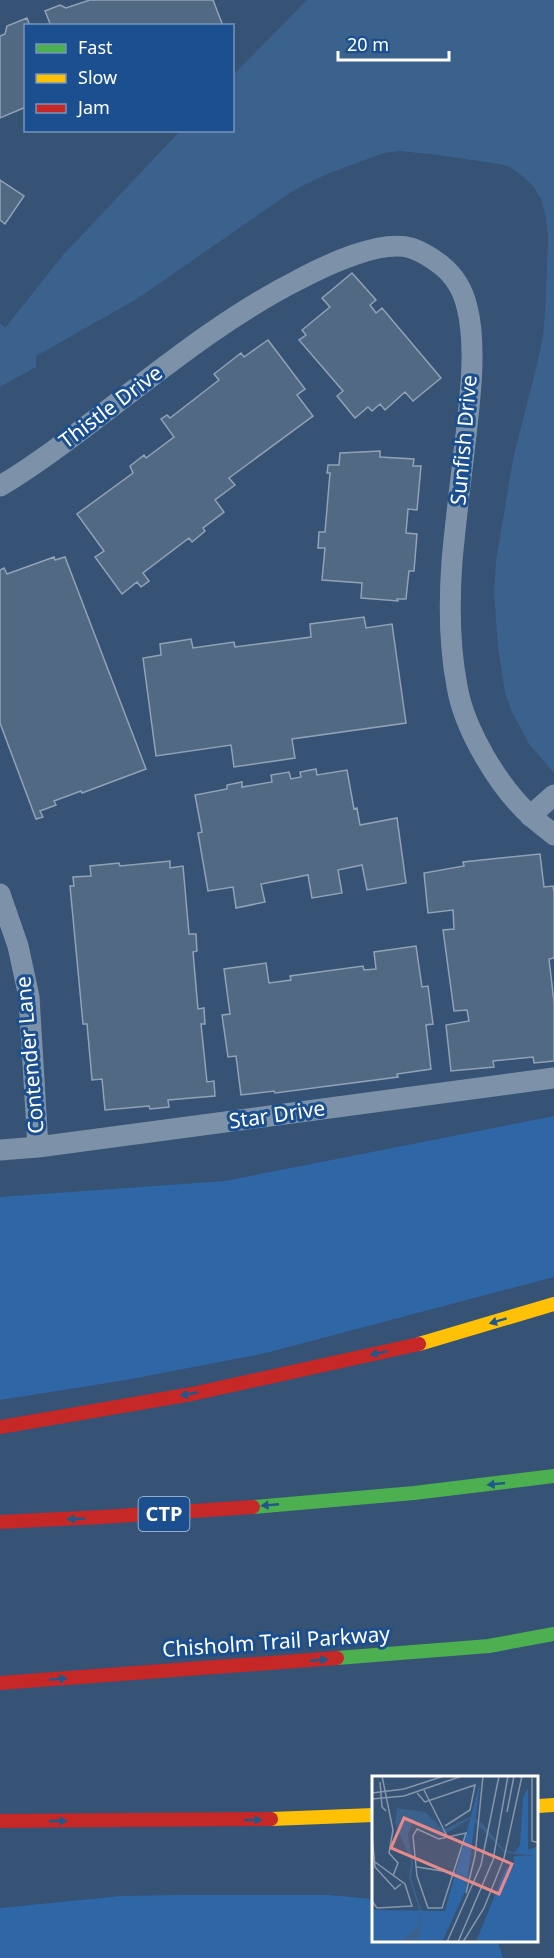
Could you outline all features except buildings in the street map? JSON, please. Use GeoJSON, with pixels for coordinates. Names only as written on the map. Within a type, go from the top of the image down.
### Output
{"type":"FeatureCollection","features":[{"type":"Feature","properties":{"kind":"highway"},"geometry":{"type":"LineString","coordinates":[[0,1427],[192,1394],[436,1340],[554,1304]]}},
{"type":"Feature","properties":{"kind":"highway","name":"CTP"},"geometry":{"type":"LineString","coordinates":[[0,1522],[116,1518],[328,1501],[554,1476]]}},
{"type":"Feature","properties":{"kind":"highway","name":"Chisholm Trail Parkway"},"geometry":{"type":"LineString","coordinates":[[0,1683],[489,1646],[554,1634]]}},
{"type":"Feature","properties":{"kind":"highway"},"geometry":{"type":"LineString","coordinates":[[489,1646],[554,1639]]}},
{"type":"Feature","properties":{"kind":"highway"},"geometry":{"type":"LineString","coordinates":[[539,1806],[554,1805]]}},
{"type":"Feature","properties":{"kind":"highway"},"geometry":{"type":"LineString","coordinates":[[0,1821],[291,1819],[372,1815]]}},
{"type":"Feature","properties":{"kind":"lane","name":"Sunfish Drive"},"geometry":{"type":"LineString","coordinates":[[221,326],[299,279],[368,251],[391,247],[409,247],[428,255],[447,270],[461,287],[468,309],[472,378],[452,562],[451,649],[457,689],[468,722],[504,786],[530,816],[554,835]]}},
{"type":"Feature","properties":{"kind":"lane","name":"Thistle Drive"},"geometry":{"type":"LineString","coordinates":[[0,486],[40,460],[221,326]]}},
{"type":"Feature","properties":{"kind":"lane"},"geometry":{"type":"LineString","coordinates":[[530,816],[553,796]]}},
{"type":"Feature","properties":{"kind":"lane","name":"Contender Lane"},"geometry":{"type":"LineString","coordinates":[[0,894],[18,946],[29,998],[38,1147]]}},
{"type":"Feature","properties":{"kind":"lane","name":"Star Drive"},"geometry":{"type":"LineString","coordinates":[[0,1150],[38,1147],[554,1078]]}},
{"type":"Feature","properties":{"kind":"shaded area"},"geometry":{"type":"Polygon","coordinates":[[[307,0],[554,0],[554,773],[529,744],[511,710],[505,693],[498,647],[494,592],[496,561],[513,459],[543,336],[548,238],[541,199],[533,186],[510,167],[400,151],[384,153],[327,174],[294,190],[137,299],[36,356],[36,367],[0,387],[0,323],[5,328],[63,255],[179,132],[234,132],[234,74],[307,0]]]}},
{"type":"Feature","properties":{"kind":"shaded area"},"geometry":{"type":"Polygon","coordinates":[[[554,1116],[554,1277],[266,1353],[126,1380],[0,1400],[0,1197],[225,1181],[554,1116]]]}},
{"type":"Feature","properties":{"kind":"shaded area"},"geometry":{"type":"Polygon","coordinates":[[[328,1895],[372,1899],[372,1943],[498,1943],[503,1958],[0,1958],[0,1908],[121,1896],[328,1895]]]}},
{"type":"Feature","properties":{"kind":"traffic: fast"},"geometry":{"type":"LineString","coordinates":[[253,1507],[414,1493],[554,1476]]}},
{"type":"Feature","properties":{"kind":"traffic: fast"},"geometry":{"type":"LineString","coordinates":[[337,1658],[489,1646],[554,1634]]}},
{"type":"Feature","properties":{"kind":"traffic: slow"},"geometry":{"type":"LineString","coordinates":[[419,1344],[554,1304]]}},
{"type":"Feature","properties":{"kind":"traffic: slow"},"geometry":{"type":"LineString","coordinates":[[539,1806],[554,1805]]}},
{"type":"Feature","properties":{"kind":"traffic: slow"},"geometry":{"type":"LineString","coordinates":[[271,1819],[372,1815]]}},
{"type":"Feature","properties":{"kind":"traffic: jam"},"geometry":{"type":"LineString","coordinates":[[0,1427],[192,1394],[419,1344]]}},
{"type":"Feature","properties":{"kind":"traffic: jam"},"geometry":{"type":"LineString","coordinates":[[0,1522],[253,1507]]}},
{"type":"Feature","properties":{"kind":"traffic: jam"},"geometry":{"type":"LineString","coordinates":[[0,1683],[337,1658]]}},
{"type":"Feature","properties":{"kind":"traffic: jam"},"geometry":{"type":"LineString","coordinates":[[0,1821],[271,1819]]}}]}
